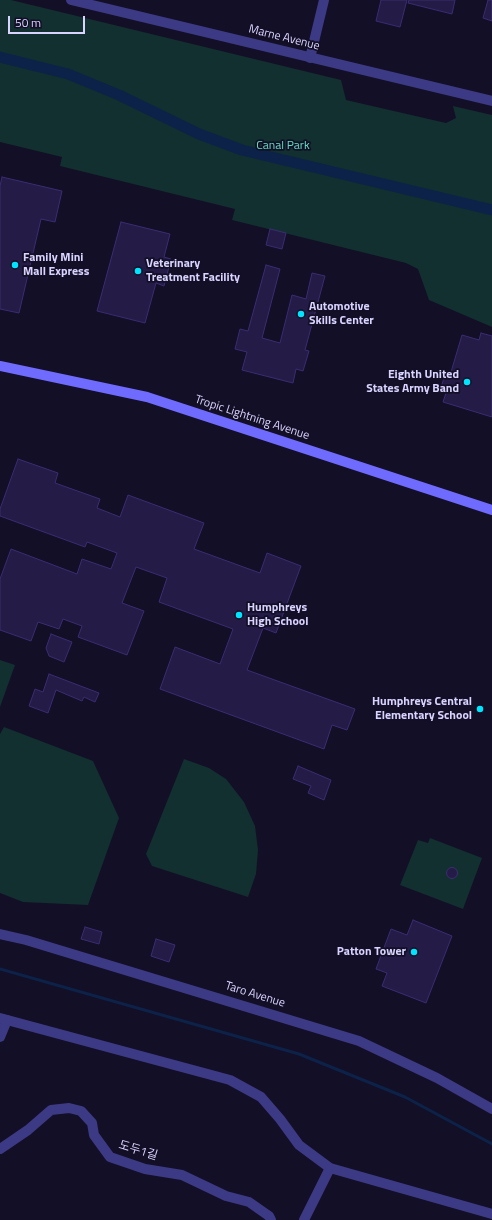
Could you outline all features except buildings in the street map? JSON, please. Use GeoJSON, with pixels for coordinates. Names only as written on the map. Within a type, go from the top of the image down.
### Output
{"type":"FeatureCollection","features":[{"type":"Feature","properties":{"kind":"main road","name":"Tropic Lightning Avenue"},"geometry":{"type":"LineString","coordinates":[[0,366],[147,397],[492,510]]}},
{"type":"Feature","properties":{"kind":"street","name":"Marne Avenue"},"geometry":{"type":"LineString","coordinates":[[71,0],[492,101]]}},
{"type":"Feature","properties":{"kind":"street"},"geometry":{"type":"LineString","coordinates":[[310,58],[324,0]]}},
{"type":"Feature","properties":{"kind":"street","name":"Taro Avenue"},"geometry":{"type":"LineString","coordinates":[[0,934],[26,940],[359,1041],[437,1078],[492,1109]]}},
{"type":"Feature","properties":{"kind":"street"},"geometry":{"type":"LineString","coordinates":[[0,1038],[4,1019],[230,1080],[261,1097],[299,1144],[330,1168],[492,1214]]}},
{"type":"Feature","properties":{"kind":"street","name":"도두1길"},"geometry":{"type":"LineString","coordinates":[[0,1149],[28,1130],[51,1110],[69,1108],[81,1111],[92,1123],[94,1135],[110,1157],[145,1169],[182,1175],[226,1196],[250,1202],[269,1216],[271,1220]]}},
{"type":"Feature","properties":{"kind":"street"},"geometry":{"type":"LineString","coordinates":[[304,1220],[330,1168]]}},
{"type":"Feature","properties":{"kind":"green space","name":"Canal Park"},"geometry":{"type":"Polygon","coordinates":[[[0,0],[11,0],[341,80],[346,100],[446,123],[456,118],[453,106],[492,115],[492,327],[429,300],[418,269],[406,263],[232,220],[235,209],[60,166],[62,157],[0,142],[0,0]]]}},
{"type":"Feature","properties":{"kind":"green space"},"geometry":{"type":"Polygon","coordinates":[[[0,660],[15,665],[0,707],[0,660]]]}},
{"type":"Feature","properties":{"kind":"green space"},"geometry":{"type":"Polygon","coordinates":[[[4,727],[93,761],[119,818],[88,905],[23,902],[0,893],[0,734],[4,727]]]}},
{"type":"Feature","properties":{"kind":"green space"},"geometry":{"type":"Polygon","coordinates":[[[184,759],[209,768],[226,779],[244,802],[255,826],[258,850],[256,874],[248,897],[152,866],[146,854],[184,759]]]}},
{"type":"Feature","properties":{"kind":"green space"},"geometry":{"type":"Polygon","coordinates":[[[430,838],[482,858],[463,909],[400,885],[418,840],[428,843],[430,838]]]}},
{"type":"Feature","properties":{"kind":"waterway"},"geometry":{"type":"LineString","coordinates":[[0,57],[68,74],[119,95],[199,134],[242,150],[492,210]]}},
{"type":"Feature","properties":{"kind":"waterway"},"geometry":{"type":"LineString","coordinates":[[0,969],[299,1054],[405,1097],[492,1144]]}},
{"type":"Feature","properties":{"kind":"place","name":"Family Mini Mall Express"},"geometry":{"type":"Point","coordinates":[15,265]}},
{"type":"Feature","properties":{"kind":"place","name":"Veterinary Treatment Facility"},"geometry":{"type":"Point","coordinates":[138,271]}},
{"type":"Feature","properties":{"kind":"place","name":"Automotive Skills Center"},"geometry":{"type":"Point","coordinates":[301,314]}},
{"type":"Feature","properties":{"kind":"place","name":"Eighth United States Army Band"},"geometry":{"type":"Point","coordinates":[467,382]}},
{"type":"Feature","properties":{"kind":"place","name":"Humphreys High School"},"geometry":{"type":"Point","coordinates":[239,615]}},
{"type":"Feature","properties":{"kind":"place","name":"Humphreys Central Elementary School"},"geometry":{"type":"Point","coordinates":[480,709]}},
{"type":"Feature","properties":{"kind":"place","name":"Patton Tower"},"geometry":{"type":"Point","coordinates":[414,952]}}]}
